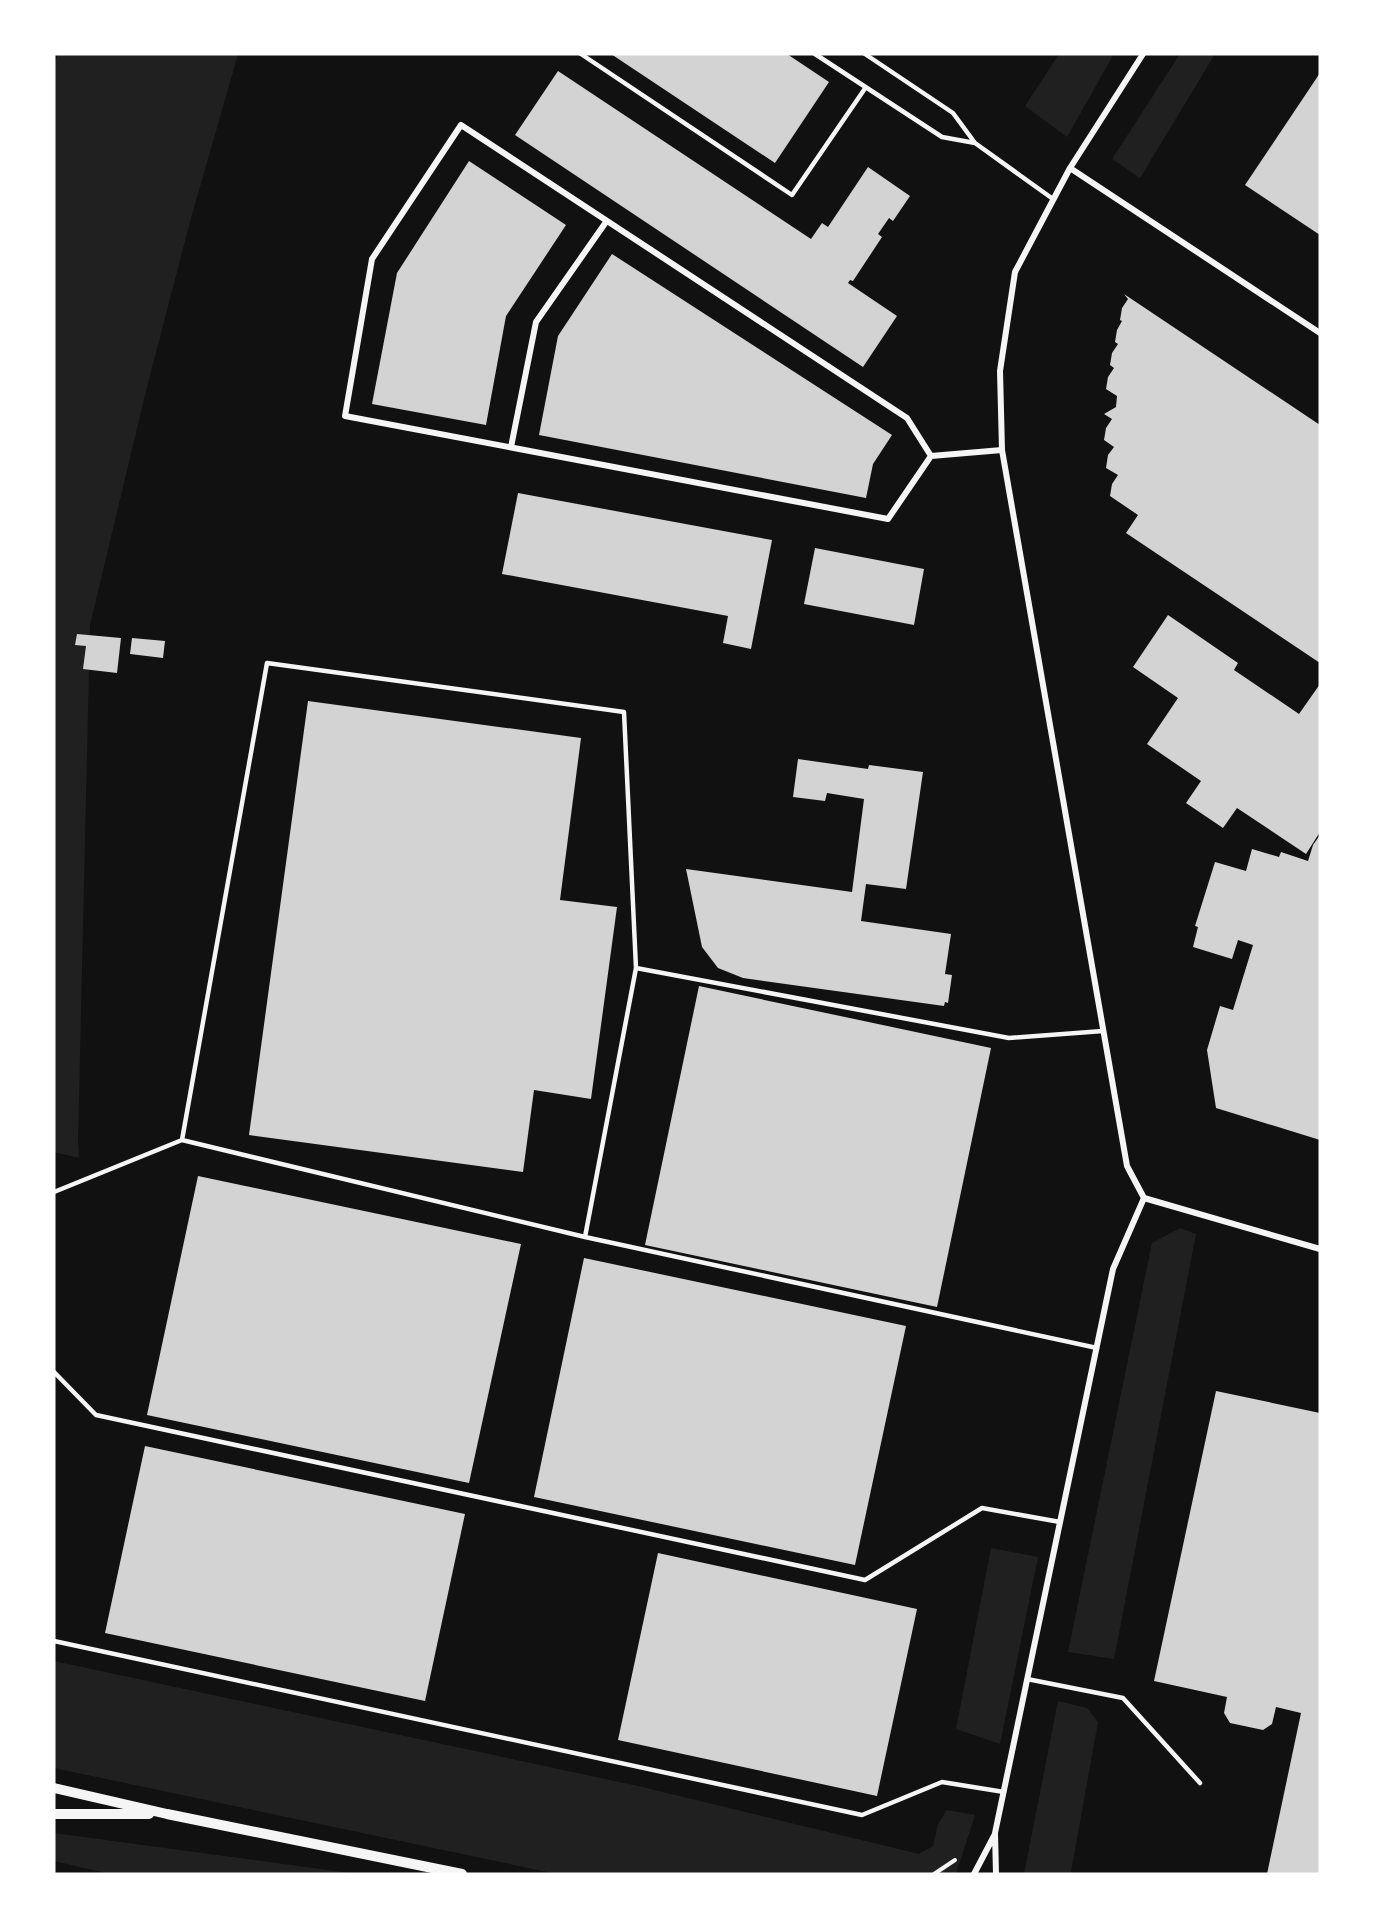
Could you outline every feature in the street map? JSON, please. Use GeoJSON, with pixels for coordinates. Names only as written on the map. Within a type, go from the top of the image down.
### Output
{"type":"FeatureCollection","features":[{"type":"Feature","properties":{"kind":"street"},"geometry":{"type":"LineString","coordinates":[[1143,54],[1070,168],[1015,272],[1000,371],[1002,450],[1127,1166],[1144,1198],[1320,1249]]}},
{"type":"Feature","properties":{"kind":"street"},"geometry":{"type":"LineString","coordinates":[[461,125],[907,418],[932,456],[888,519],[345,416],[372,259],[461,125]]}},
{"type":"Feature","properties":{"kind":"street"},"geometry":{"type":"LineString","coordinates":[[1070,168],[1320,333]]}},
{"type":"Feature","properties":{"kind":"street"},"geometry":{"type":"LineString","coordinates":[[511,447],[536,322],[606,222]]}},
{"type":"Feature","properties":{"kind":"street"},"geometry":{"type":"LineString","coordinates":[[932,456],[1002,450]]}},
{"type":"Feature","properties":{"kind":"street"},"geometry":{"type":"LineString","coordinates":[[996,1874],[995,1833],[1113,1269],[1144,1198]]}},
{"type":"Feature","properties":{"kind":"street"},"geometry":{"type":"LineString","coordinates":[[54,1788],[167,1814],[462,1874]]}},
{"type":"Feature","properties":{"kind":"street"},"geometry":{"type":"LineString","coordinates":[[54,1814],[167,1814]]}},
{"type":"Feature","properties":{"kind":"street"},"geometry":{"type":"LineString","coordinates":[[974,1874],[995,1833]]}},
{"type":"Feature","properties":{"kind":"lane"},"geometry":{"type":"LineString","coordinates":[[581,54],[792,195],[866,87]]}},
{"type":"Feature","properties":{"kind":"lane"},"geometry":{"type":"LineString","coordinates":[[815,54],[942,137],[975,143]]}},
{"type":"Feature","properties":{"kind":"lane"},"geometry":{"type":"LineString","coordinates":[[865,54],[953,113],[975,143],[1053,199]]}},
{"type":"Feature","properties":{"kind":"lane"},"geometry":{"type":"LineString","coordinates":[[182,1140],[267,663],[624,712],[636,968],[585,1237]]}},
{"type":"Feature","properties":{"kind":"lane"},"geometry":{"type":"LineString","coordinates":[[636,968],[1009,1038],[1103,1031]]}},
{"type":"Feature","properties":{"kind":"lane"},"geometry":{"type":"LineString","coordinates":[[54,1192],[182,1140],[585,1237],[1097,1348]]}},
{"type":"Feature","properties":{"kind":"lane"},"geometry":{"type":"LineString","coordinates":[[54,1372],[96,1415],[865,1580],[982,1508],[1060,1522]]}},
{"type":"Feature","properties":{"kind":"lane"},"geometry":{"type":"LineString","coordinates":[[54,1641],[862,1815],[942,1782],[1004,1792]]}},
{"type":"Feature","properties":{"kind":"lane"},"geometry":{"type":"LineString","coordinates":[[1028,1679],[1123,1698],[1200,1783]]}},
{"type":"Feature","properties":{"kind":"shaded area"},"geometry":{"type":"Polygon","coordinates":[[[58,54],[238,54],[191,218],[146,391],[90,625],[79,1158],[54,1152],[54,65],[58,54]]]}},
{"type":"Feature","properties":{"kind":"shaded area"},"geometry":{"type":"Polygon","coordinates":[[[1059,54],[1114,54],[1067,137],[1025,106],[1059,54]]]}},
{"type":"Feature","properties":{"kind":"shaded area"},"geometry":{"type":"Polygon","coordinates":[[[1180,54],[1215,54],[1140,178],[1112,159],[1180,54]]]}},
{"type":"Feature","properties":{"kind":"shaded area"},"geometry":{"type":"Polygon","coordinates":[[[1180,1228],[1196,1234],[1114,1659],[1068,1652],[1152,1243],[1180,1228]]]}},
{"type":"Feature","properties":{"kind":"shaded area"},"geometry":{"type":"Polygon","coordinates":[[[991,1548],[1038,1557],[1000,1744],[956,1729],[991,1548]]]}},
{"type":"Feature","properties":{"kind":"shaded area"},"geometry":{"type":"Polygon","coordinates":[[[54,1661],[638,1786],[919,1854],[933,1846],[938,1824],[947,1810],[975,1815],[956,1874],[557,1874],[54,1768],[54,1661]]]}},
{"type":"Feature","properties":{"kind":"shaded area"},"geometry":{"type":"Polygon","coordinates":[[[1058,1701],[1087,1708],[1098,1722],[1071,1872],[1073,1874],[1024,1874],[1058,1701]]]}},
{"type":"Feature","properties":{"kind":"shaded area"},"geometry":{"type":"Polygon","coordinates":[[[54,1833],[357,1874],[110,1874],[54,1861],[54,1833]]]}},
{"type":"Feature","properties":{"kind":"building"},"geometry":{"type":"Polygon","coordinates":[[[611,54],[787,54],[829,82],[775,163],[611,54]]]}},
{"type":"Feature","properties":{"kind":"building"},"geometry":{"type":"Polygon","coordinates":[[[558,71],[811,239],[822,223],[828,227],[868,167],[910,196],[893,221],[889,218],[878,234],[882,237],[853,281],[850,280],[848,283],[897,316],[863,367],[515,135],[558,71]]]}},
{"type":"Feature","properties":{"kind":"building"},"geometry":{"type":"Polygon","coordinates":[[[1320,73],[1320,235],[1245,185],[1320,73]]]}},
{"type":"Feature","properties":{"kind":"building"},"geometry":{"type":"Polygon","coordinates":[[[469,161],[566,225],[506,316],[486,425],[372,404],[397,273],[469,161]]]}},
{"type":"Feature","properties":{"kind":"building"},"geometry":{"type":"Polygon","coordinates":[[[612,254],[892,435],[873,464],[866,498],[539,435],[558,336],[612,254]]]}},
{"type":"Feature","properties":{"kind":"building"},"geometry":{"type":"Polygon","coordinates":[[[1124,294],[1320,425],[1320,663],[1126,533],[1138,515],[1110,496],[1112,484],[1118,475],[1106,468],[1108,455],[1114,447],[1104,440],[1106,428],[1112,419],[1104,414],[1116,407],[1117,396],[1106,389],[1108,377],[1114,368],[1110,365],[1112,353],[1118,344],[1115,342],[1117,330],[1122,321],[1120,320],[1122,308],[1128,299],[1124,294]]]}},
{"type":"Feature","properties":{"kind":"building"},"geometry":{"type":"Polygon","coordinates":[[[518,493],[772,540],[751,649],[723,643],[728,616],[502,574],[518,493]]]}},
{"type":"Feature","properties":{"kind":"building"},"geometry":{"type":"Polygon","coordinates":[[[815,548],[924,569],[914,625],[804,604],[815,548]]]}},
{"type":"Feature","properties":{"kind":"building"},"geometry":{"type":"Polygon","coordinates":[[[1168,615],[1238,663],[1234,670],[1299,714],[1320,684],[1320,832],[1306,854],[1237,808],[1223,828],[1186,803],[1201,781],[1147,744],[1178,698],[1133,667],[1168,615]]]}},
{"type":"Feature","properties":{"kind":"building"},"geometry":{"type":"Polygon","coordinates":[[[77,634],[121,638],[117,673],[83,669],[86,646],[75,645],[77,634]]]}},
{"type":"Feature","properties":{"kind":"building"},"geometry":{"type":"Polygon","coordinates":[[[132,638],[165,641],[163,658],[130,654],[132,638]]]}},
{"type":"Feature","properties":{"kind":"building"},"geometry":{"type":"Polygon","coordinates":[[[308,701],[581,738],[560,900],[617,907],[591,1099],[534,1090],[523,1172],[249,1135],[308,701]]]}},
{"type":"Feature","properties":{"kind":"building"},"geometry":{"type":"Polygon","coordinates":[[[798,759],[868,769],[869,765],[923,772],[906,889],[866,884],[861,921],[951,934],[945,974],[952,975],[948,1003],[945,1002],[944,1006],[743,978],[718,968],[702,947],[686,869],[852,892],[864,799],[827,793],[825,801],[793,797],[798,759]]]}},
{"type":"Feature","properties":{"kind":"building"},"geometry":{"type":"Polygon","coordinates":[[[1320,835],[1320,1140],[1216,1108],[1207,1050],[1220,1006],[1233,1010],[1253,945],[1238,940],[1232,959],[1193,947],[1198,927],[1195,926],[1215,862],[1246,871],[1252,849],[1279,857],[1281,852],[1308,861],[1313,845],[1320,835]]]}},
{"type":"Feature","properties":{"kind":"building"},"geometry":{"type":"Polygon","coordinates":[[[699,986],[991,1048],[937,1307],[645,1245],[699,986]]]}},
{"type":"Feature","properties":{"kind":"building"},"geometry":{"type":"Polygon","coordinates":[[[198,1176],[521,1244],[469,1483],[147,1415],[198,1176]]]}},
{"type":"Feature","properties":{"kind":"building"},"geometry":{"type":"Polygon","coordinates":[[[584,1258],[906,1326],[855,1565],[534,1497],[584,1258]]]}},
{"type":"Feature","properties":{"kind":"building"},"geometry":{"type":"Polygon","coordinates":[[[1216,1391],[1320,1413],[1320,1874],[1267,1874],[1301,1713],[1276,1707],[1272,1724],[1263,1730],[1230,1723],[1224,1713],[1227,1697],[1154,1681],[1216,1391]]]}},
{"type":"Feature","properties":{"kind":"building"},"geometry":{"type":"Polygon","coordinates":[[[145,1446],[465,1514],[425,1701],[105,1633],[145,1446]]]}},
{"type":"Feature","properties":{"kind":"building"},"geometry":{"type":"Polygon","coordinates":[[[658,1553],[917,1609],[877,1796],[618,1740],[658,1553]]]}}]}
